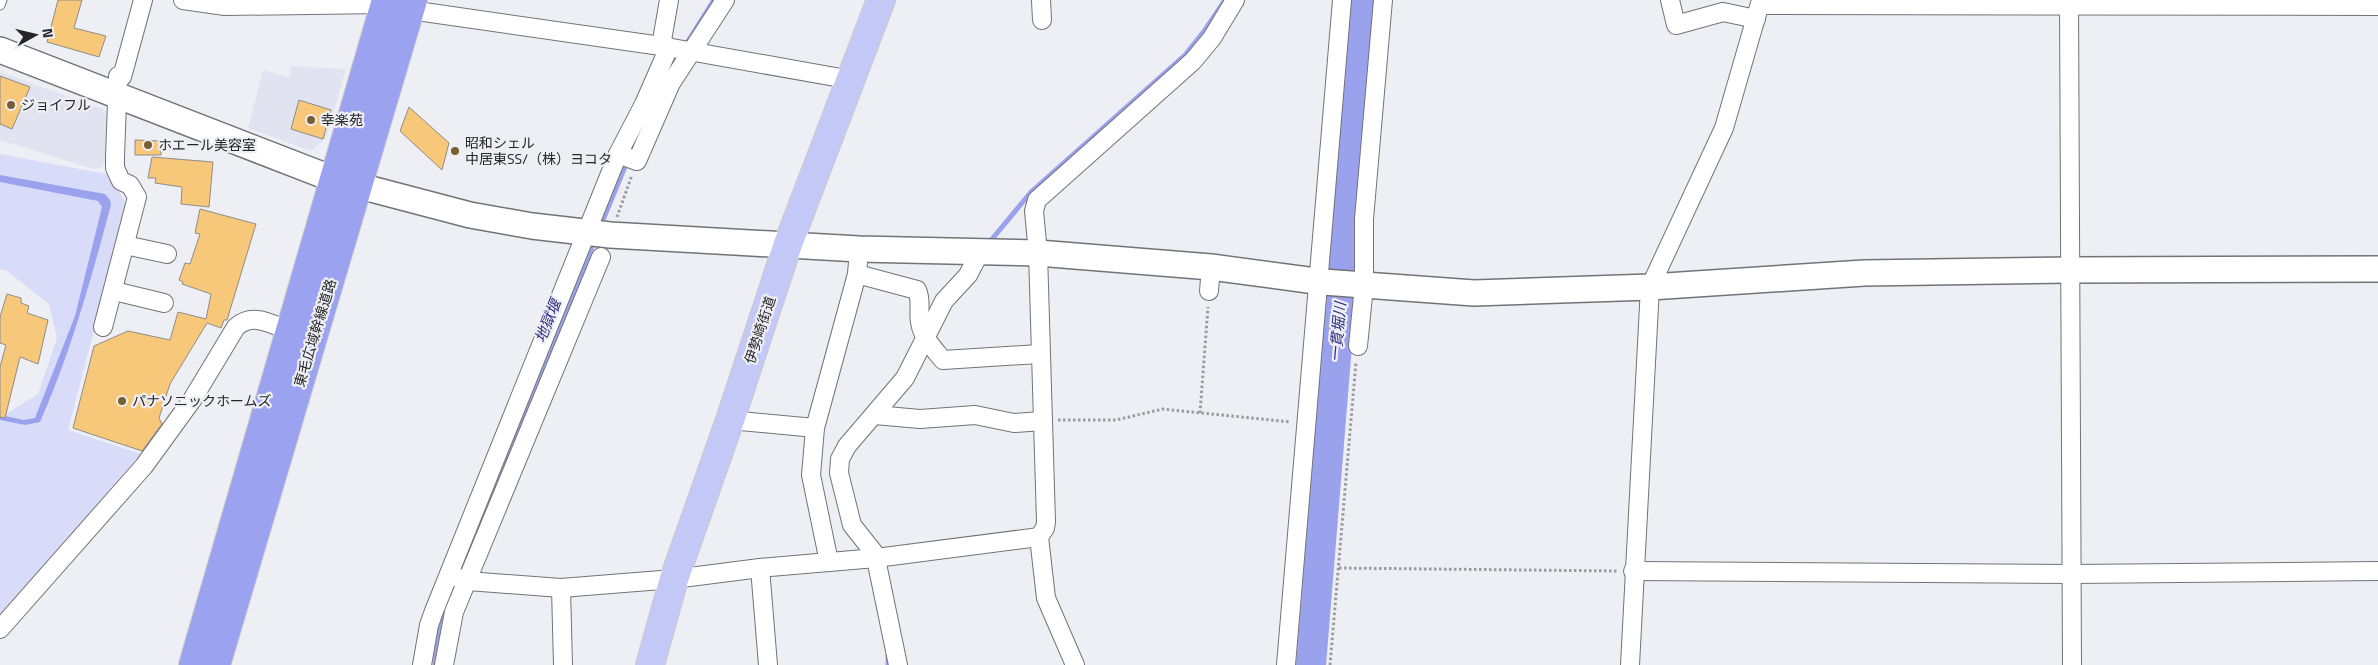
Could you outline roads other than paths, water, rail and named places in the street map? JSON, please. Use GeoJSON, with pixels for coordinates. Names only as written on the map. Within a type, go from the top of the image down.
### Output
{"type":"FeatureCollection","features":[{"type":"Feature","properties":{"kind":"highway","name":"東毛広域幹線道路"},"geometry":{"type":"LineString","coordinates":[[193,665],[333,179],[398,3]]}},
{"type":"Feature","properties":{"kind":"highway","name":"東毛広域幹線道路"},"geometry":{"type":"LineString","coordinates":[[216,665],[359,187],[398,3]]}},
{"type":"Feature","properties":{"kind":"main road","name":"伊勢崎街道"},"geometry":{"type":"LineString","coordinates":[[650,665],[674,579],[730,420],[788,244],[882,0]]}},
{"type":"Feature","properties":{"kind":"street"},"geometry":{"type":"LineString","coordinates":[[103,327],[114,291],[136,197],[130,185],[121,181],[115,168],[118,76],[122,77],[143,0]]}},
{"type":"Feature","properties":{"kind":"street"},"geometry":{"type":"LineString","coordinates":[[183,0],[225,6],[398,3],[665,46],[852,80]]}},
{"type":"Feature","properties":{"kind":"street"},"geometry":{"type":"LineString","coordinates":[[422,665],[429,625],[618,154],[644,104],[665,46],[669,0]]}},
{"type":"Feature","properties":{"kind":"street"},"geometry":{"type":"LineString","coordinates":[[618,154],[637,161],[671,83],[725,0]]}},
{"type":"Feature","properties":{"kind":"street"},"geometry":{"type":"LineString","coordinates":[[1041,0],[1042,20]]}},
{"type":"Feature","properties":{"kind":"street"},"geometry":{"type":"LineString","coordinates":[[1075,665],[1046,598],[1039,538],[1046,522],[1039,354],[1038,253],[1034,211],[1037,200],[1193,61],[1212,38],[1235,0]]}},
{"type":"Feature","properties":{"kind":"street"},"geometry":{"type":"LineString","coordinates":[[1286,665],[1320,282],[1342,0]]}},
{"type":"Feature","properties":{"kind":"street"},"geometry":{"type":"LineString","coordinates":[[1358,346],[1364,219],[1382,0]]}},
{"type":"Feature","properties":{"kind":"street"},"geometry":{"type":"LineString","coordinates":[[1670,0],[1676,25],[1723,12],[1759,8],[2069,2],[2378,6]]}},
{"type":"Feature","properties":{"kind":"street"},"geometry":{"type":"LineString","coordinates":[[2069,2],[2072,665]]}},
{"type":"Feature","properties":{"kind":"street"},"geometry":{"type":"LineString","coordinates":[[1630,665],[1633,571],[1650,287],[1724,128],[1759,8]]}},
{"type":"Feature","properties":{"kind":"street"},"geometry":{"type":"LineString","coordinates":[[0,50],[333,179],[470,215],[532,226],[586,232],[606,246],[788,244],[859,249],[1038,253],[1210,278],[1320,282],[1474,293],[1650,287],[1864,273],[2070,270],[2378,270]]}},
{"type":"Feature","properties":{"kind":"street"},"geometry":{"type":"LineString","coordinates":[[125,244],[167,254]]}},
{"type":"Feature","properties":{"kind":"street"},"geometry":{"type":"LineString","coordinates":[[444,665],[454,612],[606,246]]}},
{"type":"Feature","properties":{"kind":"street"},"geometry":{"type":"LineString","coordinates":[[829,562],[811,475],[815,428],[857,274],[859,249]]}},
{"type":"Feature","properties":{"kind":"street"},"geometry":{"type":"LineString","coordinates":[[898,665],[876,558],[852,525],[839,473],[840,459],[847,446],[905,378],[944,301],[968,275],[980,252]]}},
{"type":"Feature","properties":{"kind":"street"},"geometry":{"type":"LineString","coordinates":[[857,274],[917,290],[921,299],[920,322],[926,338],[944,360],[1039,354]]}},
{"type":"Feature","properties":{"kind":"street"},"geometry":{"type":"LineString","coordinates":[[114,291],[164,303]]}},
{"type":"Feature","properties":{"kind":"street"},"geometry":{"type":"LineString","coordinates":[[0,629],[144,466],[192,400],[236,327],[244,321],[257,319],[290,331]]}},
{"type":"Feature","properties":{"kind":"street"},"geometry":{"type":"LineString","coordinates":[[875,415],[920,419],[975,415],[1014,423],[1043,421]]}},
{"type":"Feature","properties":{"kind":"street"},"geometry":{"type":"LineString","coordinates":[[730,420],[815,428]]}},
{"type":"Feature","properties":{"kind":"street"},"geometry":{"type":"LineString","coordinates":[[449,575],[468,581],[561,588],[674,579],[760,568],[876,558],[1039,538]]}},
{"type":"Feature","properties":{"kind":"street"},"geometry":{"type":"LineString","coordinates":[[760,568],[768,665]]}},
{"type":"Feature","properties":{"kind":"street"},"geometry":{"type":"LineString","coordinates":[[1633,571],[2072,574],[2378,571]]}},
{"type":"Feature","properties":{"kind":"street"},"geometry":{"type":"LineString","coordinates":[[561,588],[562,665]]}},
{"type":"Feature","properties":{"kind":"lane"},"geometry":{"type":"LineString","coordinates":[[0,5],[2,0]]}},
{"type":"Feature","properties":{"kind":"water"},"geometry":{"type":"Polygon","coordinates":[[[0,175],[105,194],[110,200],[111,205],[80,315],[51,396],[40,422],[25,425],[0,420],[0,415],[24,420],[35,418],[75,316],[102,207],[98,201],[0,182],[0,175]]]}},
{"type":"Feature","properties":{"kind":"waterway","name":"地獄堰"},"geometry":{"type":"LineString","coordinates":[[685,46],[714,0]]}},
{"type":"Feature","properties":{"kind":"waterway"},"geometry":{"type":"LineString","coordinates":[[988,244],[1031,192],[1185,55],[1225,0]]}},
{"type":"Feature","properties":{"kind":"waterway","name":"一貫堀川"},"geometry":{"type":"LineString","coordinates":[[1311,665],[1365,0]]}},
{"type":"Feature","properties":{"kind":"waterway","name":"地獄堰"},"geometry":{"type":"LineString","coordinates":[[600,227],[641,128]]}},
{"type":"Feature","properties":{"kind":"waterway","name":"地獄堰"},"geometry":{"type":"LineString","coordinates":[[460,574],[595,239]]}},
{"type":"Feature","properties":{"kind":"waterway","name":"地獄堰"},"geometry":{"type":"LineString","coordinates":[[435,665],[439,634],[445,615]]}},
{"type":"Feature","properties":{"kind":"waterway"},"geometry":{"type":"LineString","coordinates":[[888,655],[888,665]]}},
{"type":"Feature","properties":{"kind":"place","name":"ジョイフル"},"geometry":{"type":"Point","coordinates":[11,105]}},
{"type":"Feature","properties":{"kind":"place","name":"幸楽苑"},"geometry":{"type":"Point","coordinates":[311,120]}},
{"type":"Feature","properties":{"kind":"place","name":"ホエール美容室"},"geometry":{"type":"Point","coordinates":[148,145]}},
{"type":"Feature","properties":{"kind":"place","name":"昭和シェル 中居東SS/（株）ヨコタ"},"geometry":{"type":"Point","coordinates":[455,151]}},
{"type":"Feature","properties":{"kind":"place","name":"パナソニックホームズ"},"geometry":{"type":"Point","coordinates":[122,401]}}]}
